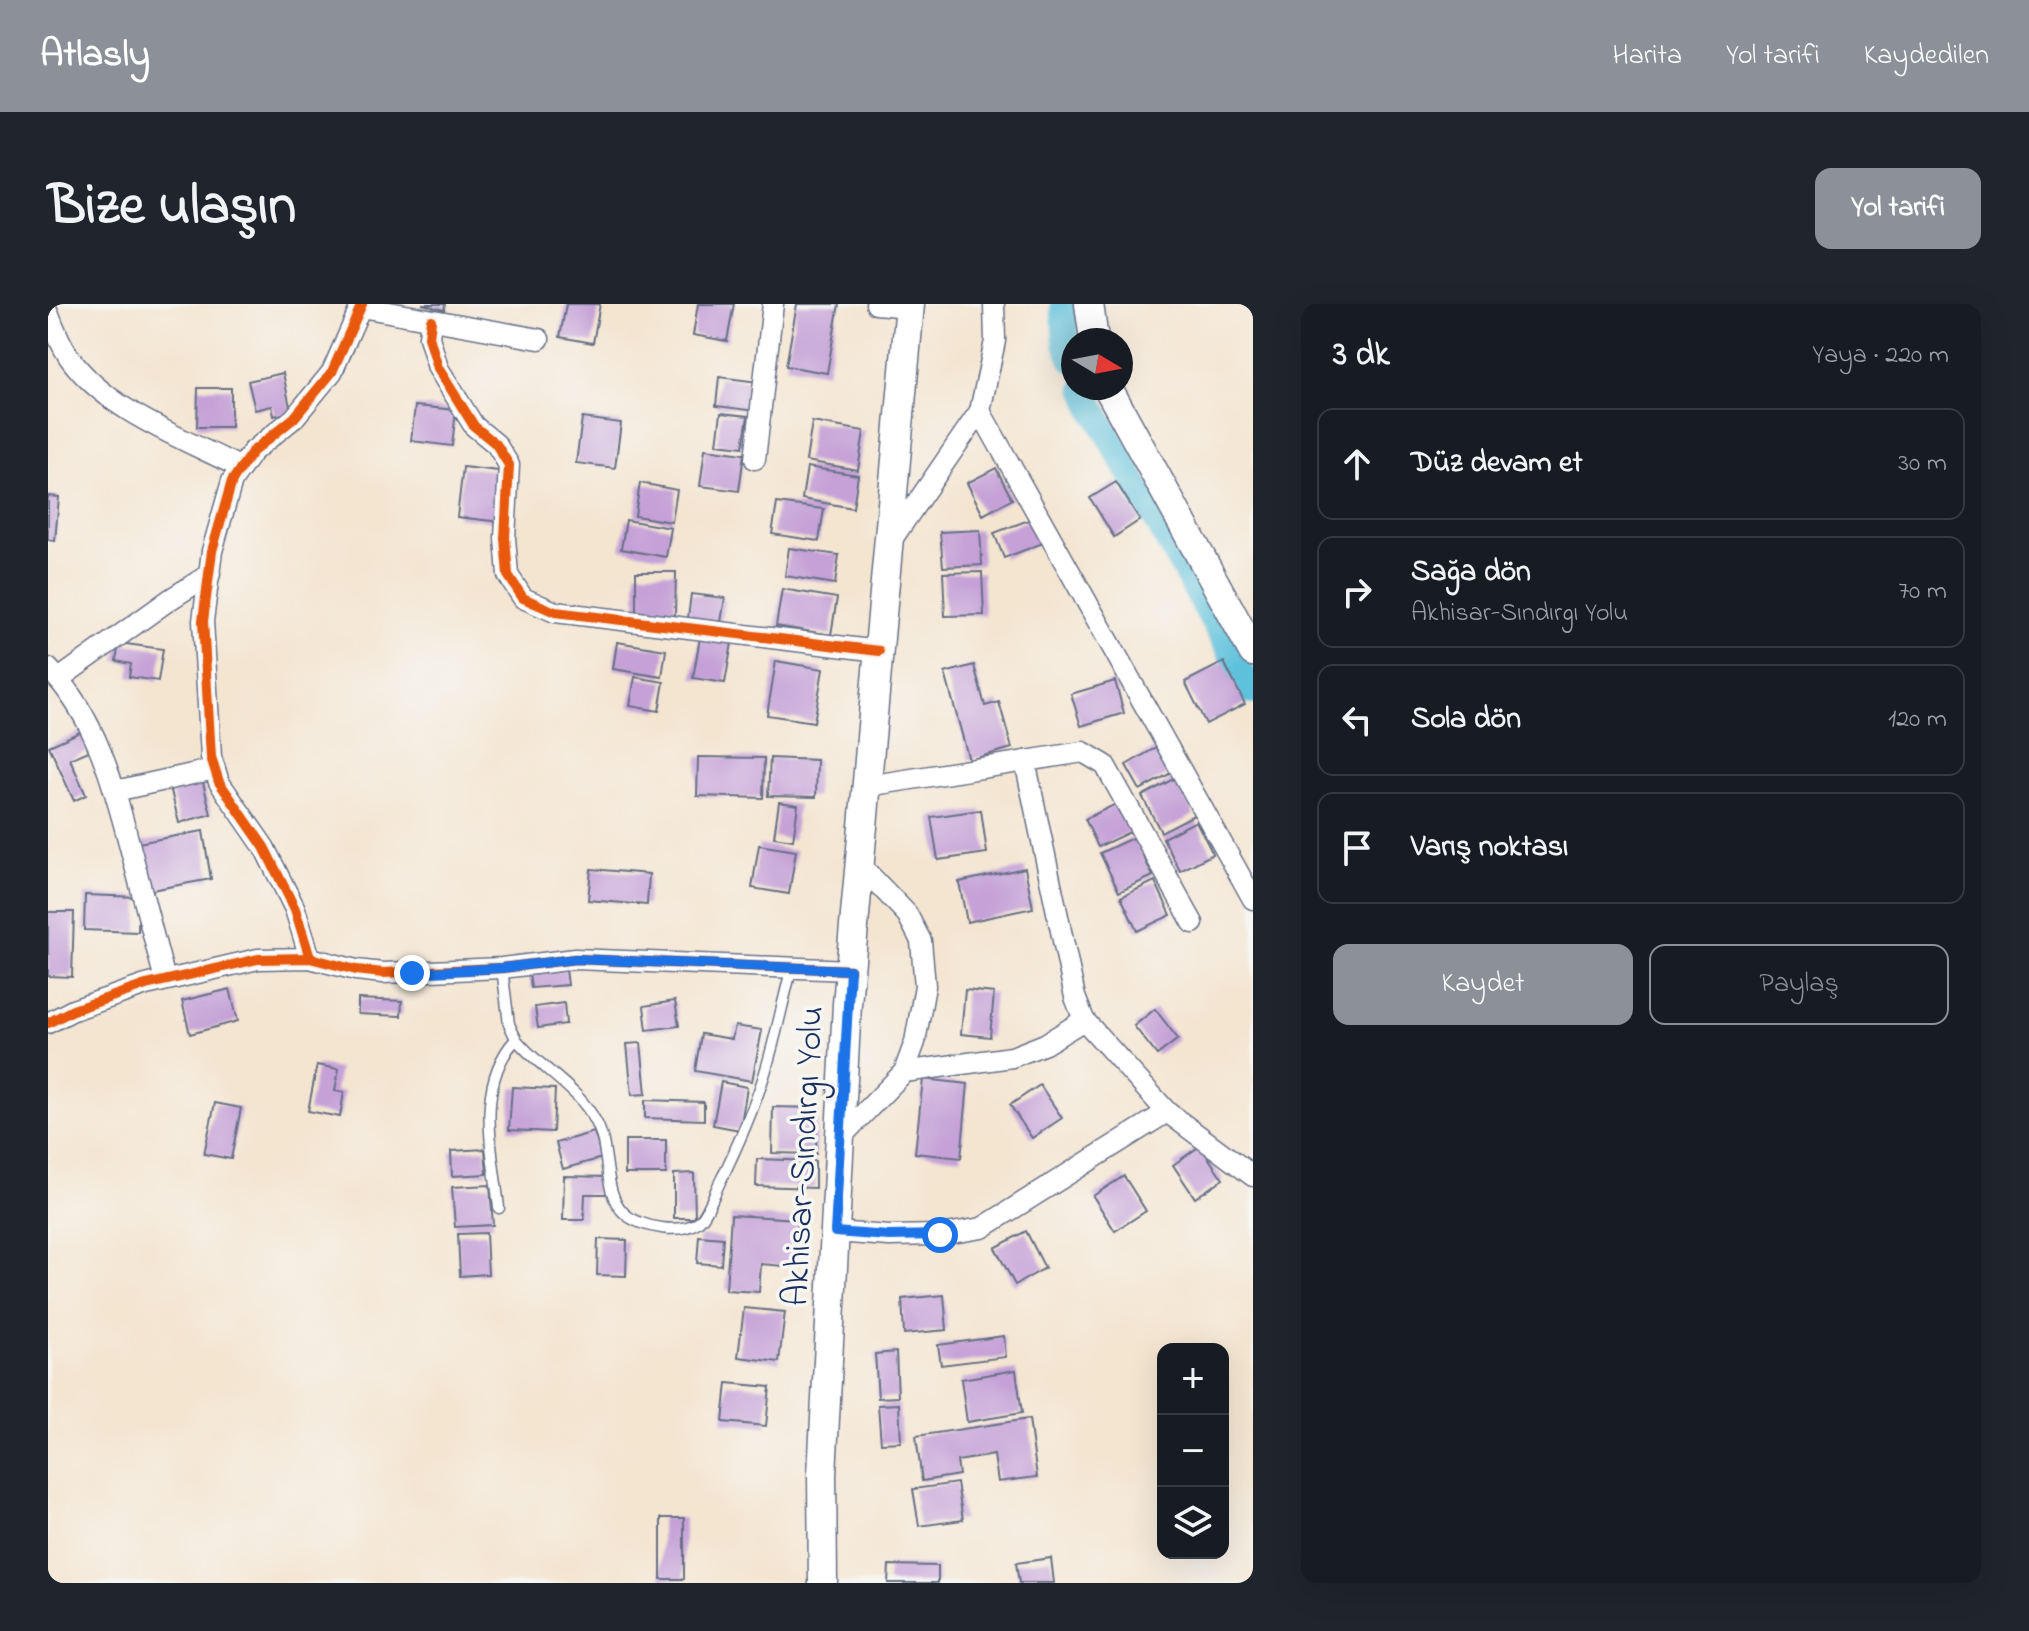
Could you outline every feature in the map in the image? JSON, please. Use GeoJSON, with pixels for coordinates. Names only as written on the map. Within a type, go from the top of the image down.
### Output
{"type":"FeatureCollection","features":[{"type":"Feature","properties":{"kind":"main road"},"geometry":{"type":"LineString","coordinates":[[1089,304],[1092,328]]}},
{"type":"Feature","properties":{"kind":"main road","name":"Akhisar-Sındırgı Yolu"},"geometry":{"type":"LineString","coordinates":[[823,1583],[822,1474],[850,970],[910,306]]}},
{"type":"Feature","properties":{"kind":"main road"},"geometry":{"type":"LineString","coordinates":[[1115,400],[1253,652]]}},
{"type":"Feature","properties":{"kind":"street"},"geometry":{"type":"LineString","coordinates":[[755,459],[773,304]]}},
{"type":"Feature","properties":{"kind":"street"},"geometry":{"type":"LineString","coordinates":[[876,304],[910,306]]}},
{"type":"Feature","properties":{"kind":"street"},"geometry":{"type":"LineString","coordinates":[[889,544],[980,411],[995,341],[994,304]]}},
{"type":"Feature","properties":{"kind":"street"},"geometry":{"type":"LineString","coordinates":[[310,958],[295,909],[264,847],[219,782],[211,757],[203,621],[212,551],[232,481],[252,452],[294,418],[332,372],[362,305],[539,339]]}},
{"type":"Feature","properties":{"kind":"street"},"geometry":{"type":"LineString","coordinates":[[48,312],[55,345],[93,384],[134,413],[241,468]]}},
{"type":"Feature","properties":{"kind":"street"},"geometry":{"type":"LineString","coordinates":[[431,320],[429,337],[438,368],[474,426],[496,444],[509,465],[505,538],[508,575],[523,598],[555,612],[879,651]]}},
{"type":"Feature","properties":{"kind":"street"},"geometry":{"type":"LineString","coordinates":[[980,411],[1253,899]]}},
{"type":"Feature","properties":{"kind":"street"},"geometry":{"type":"LineString","coordinates":[[165,980],[103,755],[66,686],[53,674],[210,574]]}},
{"type":"Feature","properties":{"kind":"street"},"geometry":{"type":"LineString","coordinates":[[867,786],[1083,752],[1105,765],[1193,923]]}},
{"type":"Feature","properties":{"kind":"street"},"geometry":{"type":"LineString","coordinates":[[1025,761],[1075,997],[1084,1020],[1167,1112],[1253,1176]]}},
{"type":"Feature","properties":{"kind":"street"},"geometry":{"type":"LineString","coordinates":[[115,791],[215,769]]}},
{"type":"Feature","properties":{"kind":"street"},"geometry":{"type":"LineString","coordinates":[[840,1138],[904,1072],[915,1042],[925,986],[921,941],[907,914],[860,865]]}},
{"type":"Feature","properties":{"kind":"street"},"geometry":{"type":"LineString","coordinates":[[48,1023],[73,1010],[165,980],[258,959],[310,958],[356,970],[383,973],[502,968],[575,959],[850,970]]}},
{"type":"Feature","properties":{"kind":"street"},"geometry":{"type":"LineString","coordinates":[[904,1072],[1012,1057],[1045,1044],[1084,1020]]}},
{"type":"Feature","properties":{"kind":"street"},"geometry":{"type":"LineString","coordinates":[[835,1232],[889,1236],[940,1235],[982,1228],[1167,1112]]}},
{"type":"Feature","properties":{"kind":"lane"},"geometry":{"type":"LineString","coordinates":[[502,968],[509,1024],[516,1039],[590,1111],[604,1139],[611,1192],[623,1212],[637,1221],[663,1228],[683,1228],[702,1218],[752,1110],[792,967]]}},
{"type":"Feature","properties":{"kind":"lane"},"geometry":{"type":"LineString","coordinates":[[499,1208],[490,1095],[503,1054],[516,1039]]}},
{"type":"Feature","properties":{"kind":"building"},"geometry":{"type":"Polygon","coordinates":[[[422,304],[445,304],[444,310],[422,304]]]}},
{"type":"Feature","properties":{"kind":"building"},"geometry":{"type":"Polygon","coordinates":[[[566,304],[600,304],[593,343],[560,337],[566,304]]]}},
{"type":"Feature","properties":{"kind":"building"},"geometry":{"type":"Polygon","coordinates":[[[698,304],[734,304],[727,341],[693,335],[698,304]]]}},
{"type":"Feature","properties":{"kind":"building"},"geometry":{"type":"Polygon","coordinates":[[[797,304],[839,304],[827,373],[786,366],[797,304]]]}},
{"type":"Feature","properties":{"kind":"building"},"geometry":{"type":"Polygon","coordinates":[[[283,373],[291,412],[274,416],[272,406],[255,410],[248,381],[283,373]]]}},
{"type":"Feature","properties":{"kind":"building"},"geometry":{"type":"Polygon","coordinates":[[[719,377],[759,382],[756,411],[716,406],[719,377]]]}},
{"type":"Feature","properties":{"kind":"building"},"geometry":{"type":"Polygon","coordinates":[[[198,388],[231,388],[231,427],[197,427],[198,388]]]}},
{"type":"Feature","properties":{"kind":"building"},"geometry":{"type":"Polygon","coordinates":[[[415,406],[456,410],[452,446],[411,441],[415,406]]]}},
{"type":"Feature","properties":{"kind":"building"},"geometry":{"type":"Polygon","coordinates":[[[721,413],[748,416],[743,447],[717,444],[721,413]]]}},
{"type":"Feature","properties":{"kind":"building"},"geometry":{"type":"Polygon","coordinates":[[[582,418],[621,423],[615,468],[576,463],[582,418]]]}},
{"type":"Feature","properties":{"kind":"building"},"geometry":{"type":"Polygon","coordinates":[[[812,422],[864,431],[858,470],[806,461],[812,422]]]}},
{"type":"Feature","properties":{"kind":"building"},"geometry":{"type":"Polygon","coordinates":[[[705,449],[744,454],[739,491],[700,486],[705,449]]]}},
{"type":"Feature","properties":{"kind":"building"},"geometry":{"type":"Polygon","coordinates":[[[463,467],[507,472],[501,522],[457,517],[463,467]]]}},
{"type":"Feature","properties":{"kind":"building"},"geometry":{"type":"Polygon","coordinates":[[[807,467],[858,475],[853,508],[802,499],[807,467]]]}},
{"type":"Feature","properties":{"kind":"building"},"geometry":{"type":"Polygon","coordinates":[[[996,468],[1012,499],[983,515],[967,483],[996,468]]]}},
{"type":"Feature","properties":{"kind":"building"},"geometry":{"type":"Polygon","coordinates":[[[1116,482],[1140,520],[1114,537],[1090,498],[1116,482]]]}},
{"type":"Feature","properties":{"kind":"building"},"geometry":{"type":"Polygon","coordinates":[[[640,483],[677,490],[672,522],[635,516],[640,483]]]}},
{"type":"Feature","properties":{"kind":"building"},"geometry":{"type":"Polygon","coordinates":[[[48,496],[59,497],[55,541],[48,540],[48,496]]]}},
{"type":"Feature","properties":{"kind":"building"},"geometry":{"type":"Polygon","coordinates":[[[777,503],[824,509],[819,541],[772,534],[777,503]]]}},
{"type":"Feature","properties":{"kind":"building"},"geometry":{"type":"Polygon","coordinates":[[[1034,518],[1043,543],[1004,558],[994,533],[1034,518]]]}},
{"type":"Feature","properties":{"kind":"building"},"geometry":{"type":"Polygon","coordinates":[[[626,520],[671,528],[666,557],[621,549],[626,520]]]}},
{"type":"Feature","properties":{"kind":"building"},"geometry":{"type":"Polygon","coordinates":[[[980,530],[982,565],[943,567],[940,532],[980,530]]]}},
{"type":"Feature","properties":{"kind":"building"},"geometry":{"type":"Polygon","coordinates":[[[789,548],[839,555],[835,584],[785,576],[789,548]]]}},
{"type":"Feature","properties":{"kind":"building"},"geometry":{"type":"Polygon","coordinates":[[[636,572],[676,572],[675,616],[636,616],[636,572]]]}},
{"type":"Feature","properties":{"kind":"building"},"geometry":{"type":"Polygon","coordinates":[[[982,572],[984,615],[945,616],[943,573],[982,572]]]}},
{"type":"Feature","properties":{"kind":"building"},"geometry":{"type":"Polygon","coordinates":[[[782,589],[837,598],[831,635],[776,626],[782,589]]]}},
{"type":"Feature","properties":{"kind":"building"},"geometry":{"type":"Polygon","coordinates":[[[691,594],[725,598],[721,622],[688,618],[691,594]]]}},
{"type":"Feature","properties":{"kind":"building"},"geometry":{"type":"Polygon","coordinates":[[[700,637],[732,643],[725,683],[693,678],[700,637]]]}},
{"type":"Feature","properties":{"kind":"building"},"geometry":{"type":"Polygon","coordinates":[[[617,642],[666,650],[662,677],[613,669],[617,642]]]}},
{"type":"Feature","properties":{"kind":"building"},"geometry":{"type":"Polygon","coordinates":[[[119,643],[163,649],[158,681],[129,677],[131,664],[116,661],[119,643]]]}},
{"type":"Feature","properties":{"kind":"building"},"geometry":{"type":"Polygon","coordinates":[[[776,661],[823,669],[814,722],[767,715],[776,661]]]}},
{"type":"Feature","properties":{"kind":"building"},"geometry":{"type":"Polygon","coordinates":[[[1224,662],[1245,704],[1206,724],[1185,682],[1224,662]]]}},
{"type":"Feature","properties":{"kind":"building"},"geometry":{"type":"Polygon","coordinates":[[[974,665],[985,706],[999,702],[1012,748],[969,760],[945,673],[974,665]]]}},
{"type":"Feature","properties":{"kind":"building"},"geometry":{"type":"Polygon","coordinates":[[[635,677],[664,682],[659,711],[630,706],[635,677]]]}},
{"type":"Feature","properties":{"kind":"building"},"geometry":{"type":"Polygon","coordinates":[[[1115,681],[1124,713],[1081,726],[1071,694],[1115,681]]]}},
{"type":"Feature","properties":{"kind":"building"},"geometry":{"type":"Polygon","coordinates":[[[82,731],[91,750],[70,759],[86,795],[74,801],[49,746],[82,731]]]}},
{"type":"Feature","properties":{"kind":"building"},"geometry":{"type":"Polygon","coordinates":[[[1159,746],[1173,772],[1140,790],[1126,765],[1159,746]]]}},
{"type":"Feature","properties":{"kind":"building"},"geometry":{"type":"Polygon","coordinates":[[[698,757],[764,758],[763,798],[697,796],[698,757]]]}},
{"type":"Feature","properties":{"kind":"building"},"geometry":{"type":"Polygon","coordinates":[[[770,758],[817,760],[816,797],[768,796],[770,758]]]}},
{"type":"Feature","properties":{"kind":"building"},"geometry":{"type":"Polygon","coordinates":[[[201,775],[211,814],[179,823],[169,783],[201,775]]]}},
{"type":"Feature","properties":{"kind":"building"},"geometry":{"type":"Polygon","coordinates":[[[1175,778],[1194,815],[1161,832],[1142,796],[1175,778]]]}},
{"type":"Feature","properties":{"kind":"building"},"geometry":{"type":"Polygon","coordinates":[[[779,802],[798,805],[793,840],[774,837],[779,802]]]}},
{"type":"Feature","properties":{"kind":"building"},"geometry":{"type":"Polygon","coordinates":[[[1118,803],[1132,831],[1098,847],[1085,819],[1118,803]]]}},
{"type":"Feature","properties":{"kind":"building"},"geometry":{"type":"Polygon","coordinates":[[[981,810],[987,853],[938,860],[931,817],[981,810]]]}},
{"type":"Feature","properties":{"kind":"building"},"geometry":{"type":"Polygon","coordinates":[[[1196,821],[1213,854],[1180,871],[1163,838],[1196,821]]]}},
{"type":"Feature","properties":{"kind":"building"},"geometry":{"type":"Polygon","coordinates":[[[203,831],[211,879],[146,891],[138,843],[203,831]]]}},
{"type":"Feature","properties":{"kind":"building"},"geometry":{"type":"Polygon","coordinates":[[[1134,837],[1153,876],[1119,892],[1100,853],[1134,837]]]}},
{"type":"Feature","properties":{"kind":"building"},"geometry":{"type":"Polygon","coordinates":[[[759,845],[796,851],[789,894],[752,888],[759,845]]]}},
{"type":"Feature","properties":{"kind":"building"},"geometry":{"type":"Polygon","coordinates":[[[1025,868],[1033,908],[967,922],[959,882],[1025,868]]]}},
{"type":"Feature","properties":{"kind":"building"},"geometry":{"type":"Polygon","coordinates":[[[591,869],[649,874],[647,905],[588,900],[591,869]]]}},
{"type":"Feature","properties":{"kind":"building"},"geometry":{"type":"Polygon","coordinates":[[[1155,881],[1171,915],[1137,931],[1121,897],[1155,881]]]}},
{"type":"Feature","properties":{"kind":"building"},"geometry":{"type":"Polygon","coordinates":[[[85,895],[139,897],[138,932],[84,930],[85,895]]]}},
{"type":"Feature","properties":{"kind":"building"},"geometry":{"type":"Polygon","coordinates":[[[48,912],[74,912],[72,977],[48,976],[48,912]]]}},
{"type":"Feature","properties":{"kind":"building"},"geometry":{"type":"Polygon","coordinates":[[[566,970],[568,985],[531,988],[529,974],[566,970]]]}},
{"type":"Feature","properties":{"kind":"building"},"geometry":{"type":"Polygon","coordinates":[[[230,989],[238,1021],[190,1034],[182,1001],[230,989]]]}},
{"type":"Feature","properties":{"kind":"building"},"geometry":{"type":"Polygon","coordinates":[[[965,990],[994,993],[990,1037],[961,1034],[965,990]]]}},
{"type":"Feature","properties":{"kind":"building"},"geometry":{"type":"Polygon","coordinates":[[[358,999],[402,1001],[401,1016],[358,1014],[358,999]]]}},
{"type":"Feature","properties":{"kind":"building"},"geometry":{"type":"Polygon","coordinates":[[[675,1001],[679,1026],[647,1030],[644,1006],[675,1001]]]}},
{"type":"Feature","properties":{"kind":"building"},"geometry":{"type":"Polygon","coordinates":[[[564,1003],[566,1024],[538,1028],[535,1007],[564,1003]]]}},
{"type":"Feature","properties":{"kind":"building"},"geometry":{"type":"Polygon","coordinates":[[[1155,1009],[1178,1039],[1157,1055],[1134,1026],[1155,1009]]]}},
{"type":"Feature","properties":{"kind":"building"},"geometry":{"type":"Polygon","coordinates":[[[735,1026],[762,1030],[752,1081],[695,1071],[701,1034],[732,1039],[735,1026]]]}},
{"type":"Feature","properties":{"kind":"building"},"geometry":{"type":"Polygon","coordinates":[[[641,1043],[646,1094],[632,1095],[627,1044],[641,1043]]]}},
{"type":"Feature","properties":{"kind":"building"},"geometry":{"type":"Polygon","coordinates":[[[317,1065],[339,1069],[335,1091],[344,1092],[340,1117],[308,1111],[317,1065]]]}},
{"type":"Feature","properties":{"kind":"building"},"geometry":{"type":"Polygon","coordinates":[[[923,1079],[968,1084],[961,1158],[915,1153],[923,1079]]]}},
{"type":"Feature","properties":{"kind":"building"},"geometry":{"type":"Polygon","coordinates":[[[721,1082],[747,1087],[740,1130],[713,1125],[721,1082]]]}},
{"type":"Feature","properties":{"kind":"building"},"geometry":{"type":"Polygon","coordinates":[[[1040,1085],[1062,1118],[1032,1138],[1010,1105],[1040,1085]]]}},
{"type":"Feature","properties":{"kind":"building"},"geometry":{"type":"Polygon","coordinates":[[[512,1087],[555,1089],[553,1132],[509,1130],[512,1087]]]}},
{"type":"Feature","properties":{"kind":"building"},"geometry":{"type":"Polygon","coordinates":[[[645,1100],[704,1102],[704,1120],[645,1118],[645,1100]]]}},
{"type":"Feature","properties":{"kind":"building"},"geometry":{"type":"Polygon","coordinates":[[[215,1103],[241,1108],[231,1159],[204,1154],[215,1103]]]}},
{"type":"Feature","properties":{"kind":"building"},"geometry":{"type":"Polygon","coordinates":[[[773,1107],[817,1108],[816,1154],[772,1153],[773,1107]]]}},
{"type":"Feature","properties":{"kind":"building"},"geometry":{"type":"Polygon","coordinates":[[[594,1132],[602,1158],[563,1169],[556,1143],[594,1132]]]}},
{"type":"Feature","properties":{"kind":"building"},"geometry":{"type":"Polygon","coordinates":[[[625,1140],[666,1140],[666,1174],[625,1174],[625,1140]]]}},
{"type":"Feature","properties":{"kind":"building"},"geometry":{"type":"Polygon","coordinates":[[[1200,1146],[1223,1179],[1195,1198],[1173,1165],[1200,1146]]]}},
{"type":"Feature","properties":{"kind":"building"},"geometry":{"type":"Polygon","coordinates":[[[485,1149],[487,1174],[452,1176],[451,1151],[485,1149]]]}},
{"type":"Feature","properties":{"kind":"building"},"geometry":{"type":"Polygon","coordinates":[[[757,1159],[815,1161],[815,1188],[756,1186],[757,1159]]]}},
{"type":"Feature","properties":{"kind":"building"},"geometry":{"type":"Polygon","coordinates":[[[694,1173],[695,1218],[674,1218],[674,1174],[694,1173]]]}},
{"type":"Feature","properties":{"kind":"building"},"geometry":{"type":"Polygon","coordinates":[[[564,1176],[607,1177],[606,1194],[585,1194],[584,1220],[563,1220],[564,1176]]]}},
{"type":"Feature","properties":{"kind":"building"},"geometry":{"type":"Polygon","coordinates":[[[1124,1176],[1146,1211],[1115,1231],[1093,1196],[1124,1176]]]}},
{"type":"Feature","properties":{"kind":"building"},"geometry":{"type":"Polygon","coordinates":[[[490,1185],[493,1225],[455,1227],[452,1187],[490,1185]]]}},
{"type":"Feature","properties":{"kind":"building"},"geometry":{"type":"Polygon","coordinates":[[[731,1215],[798,1219],[795,1267],[761,1264],[759,1292],[726,1290],[731,1215]]]}},
{"type":"Feature","properties":{"kind":"building"},"geometry":{"type":"Polygon","coordinates":[[[1026,1231],[1045,1268],[1015,1285],[995,1248],[1026,1231]]]}},
{"type":"Feature","properties":{"kind":"building"},"geometry":{"type":"Polygon","coordinates":[[[486,1233],[488,1274],[460,1276],[458,1234],[486,1233]]]}},
{"type":"Feature","properties":{"kind":"building"},"geometry":{"type":"Polygon","coordinates":[[[699,1236],[723,1238],[721,1265],[697,1263],[699,1236]]]}},
{"type":"Feature","properties":{"kind":"building"},"geometry":{"type":"Polygon","coordinates":[[[598,1239],[627,1240],[626,1276],[597,1275],[598,1239]]]}},
{"type":"Feature","properties":{"kind":"building"},"geometry":{"type":"Polygon","coordinates":[[[944,1295],[947,1330],[904,1334],[902,1299],[944,1295]]]}},
{"type":"Feature","properties":{"kind":"building"},"geometry":{"type":"Polygon","coordinates":[[[744,1308],[785,1312],[779,1362],[738,1357],[744,1308]]]}},
{"type":"Feature","properties":{"kind":"building"},"geometry":{"type":"Polygon","coordinates":[[[1004,1336],[1006,1357],[941,1365],[938,1345],[1004,1336]]]}},
{"type":"Feature","properties":{"kind":"building"},"geometry":{"type":"Polygon","coordinates":[[[896,1352],[898,1397],[878,1398],[875,1354],[896,1352]]]}},
{"type":"Feature","properties":{"kind":"building"},"geometry":{"type":"Polygon","coordinates":[[[1016,1370],[1022,1413],[967,1422],[961,1379],[1016,1370]]]}},
{"type":"Feature","properties":{"kind":"building"},"geometry":{"type":"Polygon","coordinates":[[[727,1383],[770,1387],[766,1426],[723,1422],[727,1383]]]}},
{"type":"Feature","properties":{"kind":"building"},"geometry":{"type":"Polygon","coordinates":[[[899,1404],[901,1442],[881,1443],[878,1405],[899,1404]]]}},
{"type":"Feature","properties":{"kind":"building"},"geometry":{"type":"Polygon","coordinates":[[[1029,1419],[1037,1477],[998,1482],[994,1455],[957,1461],[959,1475],[922,1481],[916,1436],[1029,1419]]]}},
{"type":"Feature","properties":{"kind":"building"},"geometry":{"type":"Polygon","coordinates":[[[957,1483],[963,1520],[919,1526],[913,1489],[957,1483]]]}},
{"type":"Feature","properties":{"kind":"building"},"geometry":{"type":"Polygon","coordinates":[[[661,1518],[684,1518],[684,1579],[661,1579],[661,1518]]]}},
{"type":"Feature","properties":{"kind":"building"},"geometry":{"type":"Polygon","coordinates":[[[1051,1558],[1054,1583],[1019,1583],[1016,1563],[1051,1558]]]}},
{"type":"Feature","properties":{"kind":"building"},"geometry":{"type":"Polygon","coordinates":[[[889,1565],[938,1566],[938,1583],[888,1583],[889,1565]]]}},
{"type":"Feature","properties":{"kind":"waterway"},"geometry":{"type":"LineString","coordinates":[[1063,304],[1065,328]]}},
{"type":"Feature","properties":{"kind":"waterway"},"geometry":{"type":"LineString","coordinates":[[1090,400],[1253,692]]}},
{"type":"Feature","properties":{"kind":"cycle path"},"geometry":{"type":"LineString","coordinates":[[310,958],[295,909],[264,847],[219,782],[211,757],[203,621],[212,551],[232,481],[252,452],[294,418],[332,372],[362,304]]}},
{"type":"Feature","properties":{"kind":"cycle path"},"geometry":{"type":"LineString","coordinates":[[431,320],[429,337],[438,368],[474,426],[496,444],[509,465],[505,538],[508,575],[523,598],[555,612],[879,651]]}},
{"type":"Feature","properties":{"kind":"cycle path"},"geometry":{"type":"LineString","coordinates":[[48,1023],[73,1010],[146,985],[258,959],[310,958],[356,970],[383,973],[502,968],[575,959],[850,970]]}},
{"type":"Feature","properties":{"kind":"route"},"geometry":{"type":"LineString","coordinates":[[412,973],[502,968],[575,959],[850,970],[835,1232],[889,1236],[940,1235]]}}]}
